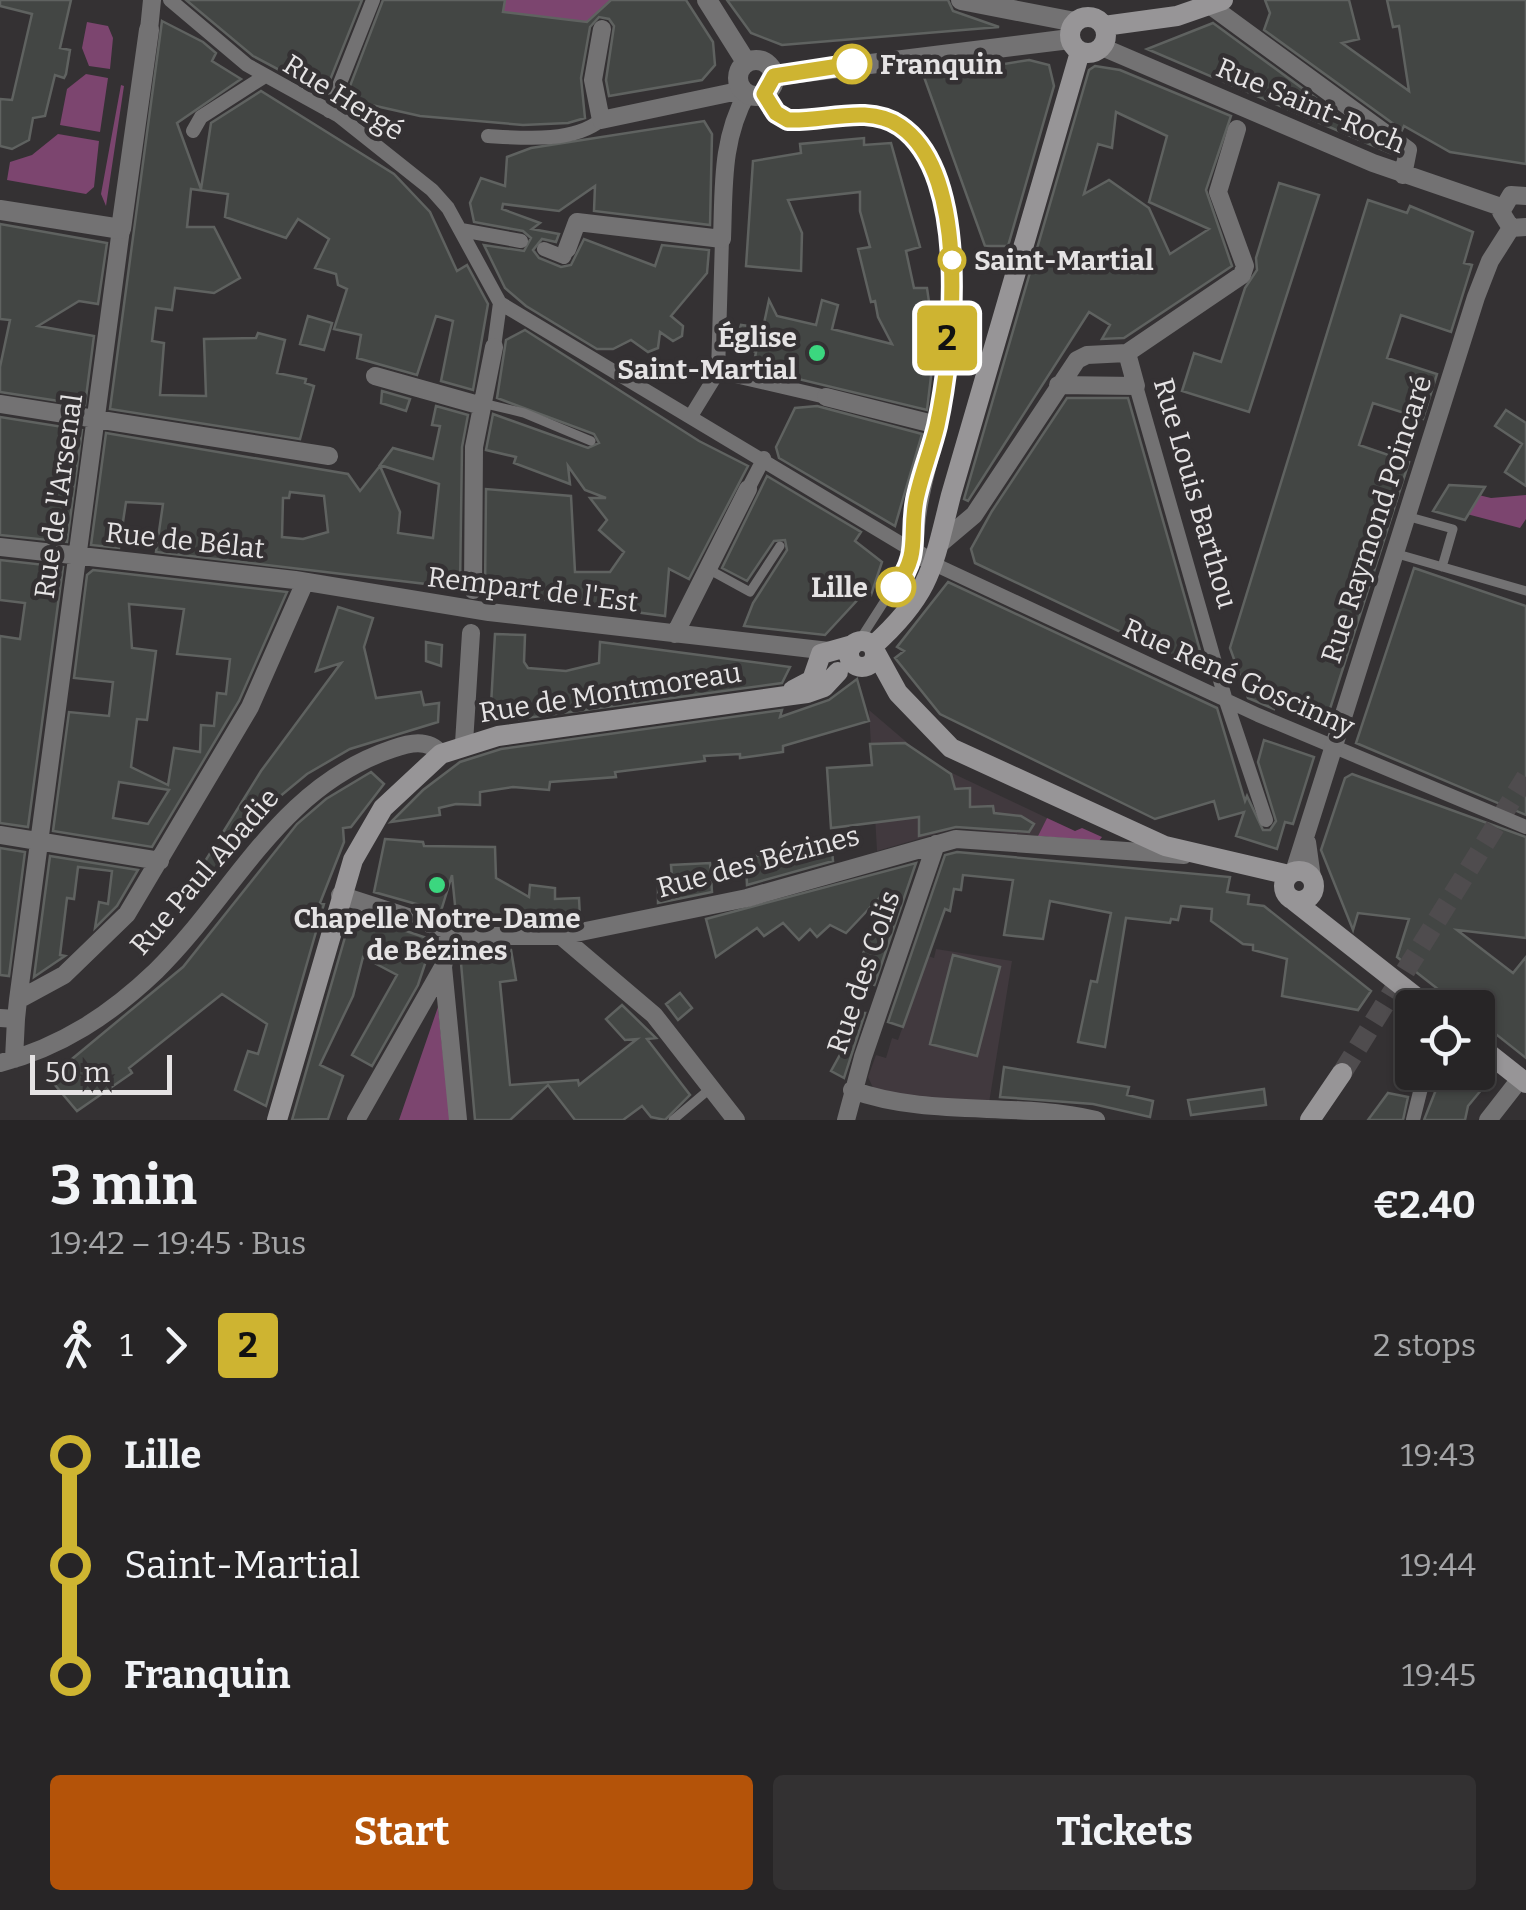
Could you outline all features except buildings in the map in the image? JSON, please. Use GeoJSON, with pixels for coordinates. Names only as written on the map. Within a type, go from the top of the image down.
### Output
{"type":"FeatureCollection","features":[{"type":"Feature","properties":{"kind":"main road"},"geometry":{"type":"LineString","coordinates":[[1075,38],[1103,36],[1217,3]]}},
{"type":"Feature","properties":{"kind":"main road"},"geometry":{"type":"LineString","coordinates":[[1075,38],[1091,17],[1103,36]]}},
{"type":"Feature","properties":{"kind":"main road","name":"Rue de Montmoreau"},"geometry":{"type":"LineString","coordinates":[[277,1120],[340,895],[366,832],[383,808],[441,754],[464,743],[819,689],[920,592],[936,565],[951,496],[1075,38]]}},
{"type":"Feature","properties":{"kind":"main road"},"geometry":{"type":"LineString","coordinates":[[848,658],[898,693],[951,748],[1128,830],[1298,885],[1341,938],[1407,990]]}},
{"type":"Feature","properties":{"kind":"main road"},"geometry":{"type":"LineString","coordinates":[[1495,1059],[1523,1081]]}},
{"type":"Feature","properties":{"kind":"main road"},"geometry":{"type":"LineString","coordinates":[[1310,1120],[1342,1074]]}},
{"type":"Feature","properties":{"kind":"street","name":"Rue de l'Arsenal"},"geometry":{"type":"LineString","coordinates":[[7,1061],[152,0]]}},
{"type":"Feature","properties":{"kind":"street","name":"Rue Hergé"},"geometry":{"type":"LineString","coordinates":[[170,0],[265,76],[381,146],[432,190],[461,230],[500,303]]}},
{"type":"Feature","properties":{"kind":"street"},"geometry":{"type":"LineString","coordinates":[[328,111],[373,0]]}},
{"type":"Feature","properties":{"kind":"street"},"geometry":{"type":"LineString","coordinates":[[707,0],[746,62]]}},
{"type":"Feature","properties":{"kind":"street"},"geometry":{"type":"LineString","coordinates":[[960,0],[1075,38]]}},
{"type":"Feature","properties":{"kind":"street"},"geometry":{"type":"LineString","coordinates":[[1217,3],[1408,150],[1403,174]]}},
{"type":"Feature","properties":{"kind":"street"},"geometry":{"type":"LineString","coordinates":[[601,120],[594,105],[593,80],[602,29]]}},
{"type":"Feature","properties":{"kind":"street","name":"Rue Saint-Roch"},"geometry":{"type":"LineString","coordinates":[[1103,36],[1403,174],[1501,207]]}},
{"type":"Feature","properties":{"kind":"street"},"geometry":{"type":"LineString","coordinates":[[488,136],[526,138],[589,130],[601,120],[705,102],[757,88],[1075,38]]}},
{"type":"Feature","properties":{"kind":"street"},"geometry":{"type":"LineString","coordinates":[[691,416],[718,372],[724,158],[730,124],[757,88],[762,60],[746,62]]}},
{"type":"Feature","properties":{"kind":"street"},"geometry":{"type":"LineString","coordinates":[[746,62],[738,76],[757,88],[776,113],[788,120],[873,115],[900,126],[929,160],[949,230],[946,342],[937,425],[916,503],[915,552]]}},
{"type":"Feature","properties":{"kind":"street"},"geometry":{"type":"LineString","coordinates":[[193,132],[201,117],[265,76]]}},
{"type":"Feature","properties":{"kind":"street","name":"Rue Louis Barthou"},"geometry":{"type":"LineString","coordinates":[[1237,129],[1218,192],[1245,266],[1242,276],[1131,346],[1128,352],[1226,701],[1266,820]]}},
{"type":"Feature","properties":{"kind":"street"},"geometry":{"type":"LineString","coordinates":[[1518,227],[1503,220],[1501,207],[1512,195],[1526,196]]}},
{"type":"Feature","properties":{"kind":"street"},"geometry":{"type":"LineString","coordinates":[[0,210],[121,229]]}},
{"type":"Feature","properties":{"kind":"street"},"geometry":{"type":"LineString","coordinates":[[544,249],[564,257],[577,222],[722,239]]}},
{"type":"Feature","properties":{"kind":"street","name":"Rue Raymond Poincaré"},"geometry":{"type":"LineString","coordinates":[[1298,885],[1305,832],[1366,616],[1394,553],[1490,260],[1518,227]]}},
{"type":"Feature","properties":{"kind":"street"},"geometry":{"type":"LineString","coordinates":[[461,230],[521,241]]}},
{"type":"Feature","properties":{"kind":"street"},"geometry":{"type":"LineString","coordinates":[[472,590],[474,447],[500,303],[764,458],[936,565]]}},
{"type":"Feature","properties":{"kind":"street"},"geometry":{"type":"LineString","coordinates":[[942,542],[974,515],[1058,385],[1087,354],[1128,352]]}},
{"type":"Feature","properties":{"kind":"street"},"geometry":{"type":"LineString","coordinates":[[718,372],[937,425]]}},
{"type":"Feature","properties":{"kind":"street"},"geometry":{"type":"LineString","coordinates":[[375,376],[482,405]]}},
{"type":"Feature","properties":{"kind":"street"},"geometry":{"type":"LineString","coordinates":[[1058,385],[1136,386]]}},
{"type":"Feature","properties":{"kind":"street"},"geometry":{"type":"LineString","coordinates":[[0,404],[329,456]]}},
{"type":"Feature","properties":{"kind":"street"},"geometry":{"type":"LineString","coordinates":[[675,634],[764,458]]}},
{"type":"Feature","properties":{"kind":"street","name":"Rue de Bélat"},"geometry":{"type":"LineString","coordinates":[[0,547],[305,582]]}},
{"type":"Feature","properties":{"kind":"street","name":"Rue René Goscinny"},"geometry":{"type":"LineString","coordinates":[[936,565],[1226,701],[1526,827]]}},
{"type":"Feature","properties":{"kind":"street"},"geometry":{"type":"LineString","coordinates":[[12,1012],[64,975],[127,914],[250,707],[305,582]]}},
{"type":"Feature","properties":{"kind":"street","name":"Rempart de l'Est"},"geometry":{"type":"LineString","coordinates":[[305,582],[382,598],[756,642],[848,658]]}},
{"type":"Feature","properties":{"kind":"street"},"geometry":{"type":"LineString","coordinates":[[464,743],[471,633]]}},
{"type":"Feature","properties":{"kind":"street","name":"Rue Paul Abadie"},"geometry":{"type":"LineString","coordinates":[[7,1061],[69,1039],[154,973],[252,851],[330,778],[362,760],[412,744],[429,745],[441,754]]}},
{"type":"Feature","properties":{"kind":"street"},"geometry":{"type":"LineString","coordinates":[[0,835],[160,862]]}},
{"type":"Feature","properties":{"kind":"street","name":"Rue des Bézines"},"geometry":{"type":"LineString","coordinates":[[340,895],[467,936],[561,936],[747,898],[936,844],[970,839],[1197,855]]}},
{"type":"Feature","properties":{"kind":"street","name":"Rue des Colis"},"geometry":{"type":"LineString","coordinates":[[846,1120],[852,1090],[936,844]]}},
{"type":"Feature","properties":{"kind":"street"},"geometry":{"type":"LineString","coordinates":[[449,931],[443,967],[458,1120]]}},
{"type":"Feature","properties":{"kind":"street"},"geometry":{"type":"LineString","coordinates":[[561,936],[654,1015],[736,1120]]}},
{"type":"Feature","properties":{"kind":"street"},"geometry":{"type":"LineString","coordinates":[[356,1120],[443,967]]}},
{"type":"Feature","properties":{"kind":"street"},"geometry":{"type":"LineString","coordinates":[[1488,1120],[1523,1081]]}},
{"type":"Feature","properties":{"kind":"street"},"geometry":{"type":"LineString","coordinates":[[852,1090],[908,1103],[1019,1108],[1096,1120]]}},
{"type":"Feature","properties":{"kind":"street"},"geometry":{"type":"LineString","coordinates":[[1413,1120],[1420,1090]]}},
{"type":"Feature","properties":{"kind":"lane"},"geometry":{"type":"LineString","coordinates":[[482,405],[524,413],[591,441]]}},
{"type":"Feature","properties":{"kind":"lane"},"geometry":{"type":"LineString","coordinates":[[1406,516],[1453,529],[1442,566]]}},
{"type":"Feature","properties":{"kind":"lane"},"geometry":{"type":"LineString","coordinates":[[848,658],[908,570],[915,552],[942,542]]}},
{"type":"Feature","properties":{"kind":"lane"},"geometry":{"type":"LineString","coordinates":[[708,569],[750,592],[780,546]]}},
{"type":"Feature","properties":{"kind":"lane"},"geometry":{"type":"LineString","coordinates":[[1394,553],[1526,591]]}},
{"type":"Feature","properties":{"kind":"lane"},"geometry":{"type":"LineString","coordinates":[[673,1120],[712,1088]]}},
{"type":"Feature","properties":{"kind":"shaded area"},"geometry":{"type":"Polygon","coordinates":[[[505,0],[610,0],[586,22],[499,11],[505,0]]]}},
{"type":"Feature","properties":{"kind":"shaded area"},"geometry":{"type":"Polygon","coordinates":[[[87,22],[108,26],[113,38],[110,69],[89,66],[82,48],[87,22]]]}},
{"type":"Feature","properties":{"kind":"shaded area"},"geometry":{"type":"Polygon","coordinates":[[[86,74],[108,78],[100,132],[60,125],[67,89],[86,74]]]}},
{"type":"Feature","properties":{"kind":"shaded area"},"geometry":{"type":"Polygon","coordinates":[[[121,85],[124,86],[106,206],[101,194],[121,85]]]}},
{"type":"Feature","properties":{"kind":"shaded area"},"geometry":{"type":"Polygon","coordinates":[[[58,134],[99,141],[94,187],[86,194],[7,180],[10,162],[32,155],[58,134]]]}},
{"type":"Feature","properties":{"kind":"shaded area"},"geometry":{"type":"Polygon","coordinates":[[[1470,493],[1491,498],[1526,495],[1526,519],[1520,528],[1444,508],[1470,493]]]}},
{"type":"Feature","properties":{"kind":"shaded area"},"geometry":{"type":"Polygon","coordinates":[[[869,710],[931,763],[1047,818],[1038,836],[956,828],[877,851],[869,710]]]}},
{"type":"Feature","properties":{"kind":"shaded area"},"geometry":{"type":"Polygon","coordinates":[[[1047,818],[1075,831],[1082,828],[1102,837],[1099,841],[1038,836],[1047,818]]]}},
{"type":"Feature","properties":{"kind":"shaded area"},"geometry":{"type":"Polygon","coordinates":[[[936,949],[1012,961],[989,1103],[876,1094],[868,1077],[876,1055],[886,1058],[892,1038],[898,1040],[928,956],[934,958],[936,949]]]}},
{"type":"Feature","properties":{"kind":"shaded area"},"geometry":{"type":"Polygon","coordinates":[[[438,1007],[450,1120],[399,1120],[438,1007]]]}},
{"type":"Feature","properties":{"kind":"tunnel"},"geometry":{"type":"LineString","coordinates":[[1342,1073],[1526,777]]}},
{"type":"Feature","properties":{"kind":"bus line","name":"2"},"geometry":{"type":"LineString","coordinates":[[852,64],[774,76],[771,88],[764,94],[776,113],[788,120],[873,115],[900,126],[929,160],[943,207],[952,251],[940,406],[916,503],[915,552],[896,587]]}},
{"type":"Feature","properties":{"kind":"place","name":"Franquin"},"geometry":{"type":"Point","coordinates":[852,64]}},
{"type":"Feature","properties":{"kind":"place","name":"Saint-Martial"},"geometry":{"type":"Point","coordinates":[952,260]}},
{"type":"Feature","properties":{"kind":"place","name":"Église Saint-Martial"},"geometry":{"type":"Point","coordinates":[817,353]}},
{"type":"Feature","properties":{"kind":"place","name":"Lille"},"geometry":{"type":"Point","coordinates":[896,587]}},
{"type":"Feature","properties":{"kind":"place","name":"Chapelle Notre-Dame de Bézines"},"geometry":{"type":"Point","coordinates":[437,885]}}]}
